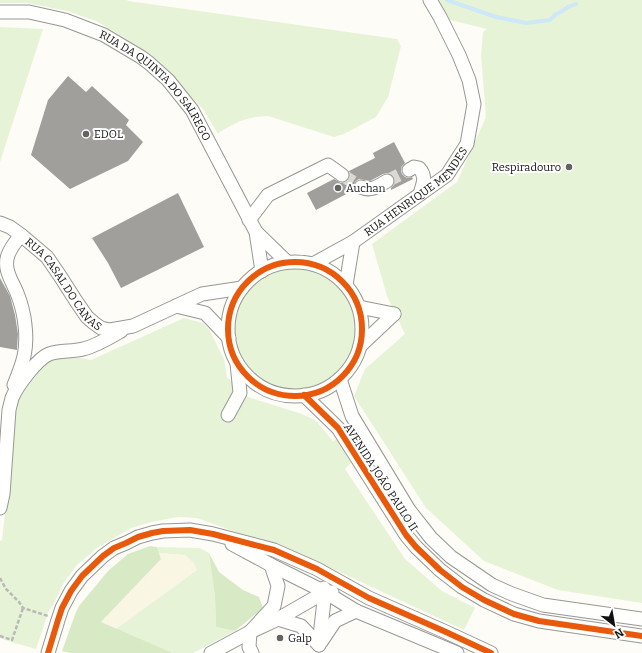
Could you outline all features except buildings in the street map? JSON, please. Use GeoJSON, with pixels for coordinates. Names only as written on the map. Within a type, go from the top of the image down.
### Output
{"type":"FeatureCollection","features":[{"type":"Feature","properties":{"kind":"street","name":"RUA HENRIQUE MENDES"},"geometry":{"type":"LineString","coordinates":[[313,264],[353,242],[447,175],[467,144],[474,104],[469,80],[446,30],[430,0]]}},
{"type":"Feature","properties":{"kind":"street","name":"RUA DA QUINTA DO SALREGO"},"geometry":{"type":"LineString","coordinates":[[0,12],[29,12],[65,20],[104,35],[149,63],[168,80],[192,110],[256,232],[287,262]]}},
{"type":"Feature","properties":{"kind":"street"},"geometry":{"type":"LineString","coordinates":[[249,220],[268,195],[328,165],[342,175]]}},
{"type":"Feature","properties":{"kind":"street"},"geometry":{"type":"LineString","coordinates":[[408,170],[414,167],[419,168],[423,173],[424,179],[420,194]]}},
{"type":"Feature","properties":{"kind":"street"},"geometry":{"type":"LineString","coordinates":[[361,187],[370,189],[387,181]]}},
{"type":"Feature","properties":{"kind":"street","name":"RUA CASAL DO CANAS"},"geometry":{"type":"LineString","coordinates":[[0,223],[10,227],[22,235],[47,257],[87,317],[101,328],[110,330],[128,327],[202,294],[242,288]]}},
{"type":"Feature","properties":{"kind":"street","name":"RUA DA QUINTA DO SALREGO"},"geometry":{"type":"LineString","coordinates":[[256,232],[262,271]]}},
{"type":"Feature","properties":{"kind":"street"},"geometry":{"type":"LineString","coordinates":[[9,410],[10,397],[25,355],[26,339],[23,314],[17,293],[7,270],[6,263],[13,245],[22,235]]}},
{"type":"Feature","properties":{"kind":"street","name":"RUA HENRIQUE MENDES"},"geometry":{"type":"LineString","coordinates":[[346,284],[353,242]]}},
{"type":"Feature","properties":{"kind":"street"},"geometry":{"type":"LineString","coordinates":[[287,262],[313,264],[337,276],[346,284],[354,295],[362,320],[363,333],[360,346],[356,358],[349,370],[329,387],[317,393],[304,396],[278,394],[254,382],[237,362],[229,338],[228,324],[230,311],[242,288],[251,278],[262,271],[274,265],[287,262]]}},
{"type":"Feature","properties":{"kind":"street"},"geometry":{"type":"LineString","coordinates":[[176,306],[206,313],[229,338]]}},
{"type":"Feature","properties":{"kind":"street"},"geometry":{"type":"LineString","coordinates":[[359,307],[394,314],[360,346]]}},
{"type":"Feature","properties":{"kind":"street"},"geometry":{"type":"LineString","coordinates":[[0,508],[3,494],[3,431],[13,397],[24,378],[39,361],[48,354],[83,350],[128,327]]}},
{"type":"Feature","properties":{"kind":"street"},"geometry":{"type":"LineString","coordinates":[[228,415],[240,393],[237,362]]}},
{"type":"Feature","properties":{"kind":"street","name":"AVENIDA JOÃO PAULO II"},"geometry":{"type":"LineString","coordinates":[[340,379],[352,416],[409,510],[431,538],[451,557],[492,585],[543,605],[642,619]]}},
{"type":"Feature","properties":{"kind":"street","name":"AVENIDA JOÃO PAULO II"},"geometry":{"type":"LineString","coordinates":[[304,396],[338,428],[406,535],[440,570],[462,587],[484,600],[514,614],[539,621],[642,636]]}},
{"type":"Feature","properties":{"kind":"street"},"geometry":{"type":"LineString","coordinates":[[48,653],[62,608],[71,591],[82,576],[103,556],[114,548],[138,537],[163,531],[190,530],[213,534],[274,550],[317,569],[369,598],[491,653]]}},
{"type":"Feature","properties":{"kind":"street"},"geometry":{"type":"LineString","coordinates":[[213,534],[271,566],[325,592],[356,611],[457,653]]}},
{"type":"Feature","properties":{"kind":"street"},"geometry":{"type":"LineString","coordinates":[[252,653],[249,647],[250,632],[274,606],[278,586],[271,566]]}},
{"type":"Feature","properties":{"kind":"street"},"geometry":{"type":"LineString","coordinates":[[317,569],[325,592],[319,649]]}},
{"type":"Feature","properties":{"kind":"street"},"geometry":{"type":"LineString","coordinates":[[211,653],[278,619],[325,592],[342,591],[369,598]]}},
{"type":"Feature","properties":{"kind":"street"},"geometry":{"type":"LineString","coordinates":[[319,649],[335,621],[356,611]]}},
{"type":"Feature","properties":{"kind":"street"},"geometry":{"type":"LineString","coordinates":[[278,619],[301,626],[319,649]]}},
{"type":"Feature","properties":{"kind":"path"},"geometry":{"type":"LineString","coordinates":[[0,578],[6,590],[19,602],[23,608],[58,620]]}},
{"type":"Feature","properties":{"kind":"path"},"geometry":{"type":"LineString","coordinates":[[0,636],[12,640],[23,608]]}},
{"type":"Feature","properties":{"kind":"shaded area"},"geometry":{"type":"Polygon","coordinates":[[[159,553],[185,555],[194,563],[197,570],[116,629],[101,622],[161,559],[159,553]]]}},
{"type":"Feature","properties":{"kind":"green space"},"geometry":{"type":"Polygon","coordinates":[[[0,0],[127,0],[397,39],[401,46],[388,97],[376,117],[344,134],[334,137],[268,116],[255,117],[240,121],[218,134],[203,109],[145,51],[120,35],[96,21],[67,11],[27,3],[0,3],[0,0]]]}},
{"type":"Feature","properties":{"kind":"green space"},"geometry":{"type":"Polygon","coordinates":[[[438,0],[642,0],[642,603],[558,590],[484,561],[426,508],[354,396],[365,369],[405,334],[387,296],[372,244],[457,182],[486,117],[481,55],[483,32],[487,29],[450,20],[438,0]]]}},
{"type":"Feature","properties":{"kind":"green space"},"geometry":{"type":"Polygon","coordinates":[[[0,27],[43,29],[0,162],[0,27]]]}},
{"type":"Feature","properties":{"kind":"green space"},"geometry":{"type":"Polygon","coordinates":[[[295,269],[318,273],[338,286],[351,306],[355,329],[351,352],[338,372],[318,385],[295,389],[272,385],[252,372],[239,352],[235,329],[239,306],[252,286],[272,273],[295,269]]]}},
{"type":"Feature","properties":{"kind":"green space"},"geometry":{"type":"Polygon","coordinates":[[[184,318],[203,323],[210,331],[224,359],[227,377],[248,397],[302,414],[315,420],[333,441],[337,439],[351,463],[345,469],[405,559],[442,591],[475,608],[464,630],[316,561],[197,518],[178,517],[151,522],[131,528],[97,548],[77,565],[63,584],[49,610],[36,649],[0,638],[0,541],[2,540],[17,405],[20,394],[47,362],[54,358],[81,358],[91,360],[184,318]]]}},
{"type":"Feature","properties":{"kind":"green space"},"geometry":{"type":"Polygon","coordinates":[[[150,546],[157,547],[161,559],[101,622],[173,653],[70,653],[62,651],[79,606],[108,571],[128,554],[150,546]]]}},
{"type":"Feature","properties":{"kind":"green space"},"geometry":{"type":"Polygon","coordinates":[[[157,547],[200,548],[209,553],[215,597],[216,627],[235,631],[193,653],[173,653],[116,629],[197,570],[194,563],[185,555],[159,553],[157,547]]]}},
{"type":"Feature","properties":{"kind":"green space"},"geometry":{"type":"Polygon","coordinates":[[[209,553],[219,572],[243,590],[259,597],[263,608],[235,631],[216,627],[215,597],[209,553]]]}},
{"type":"Feature","properties":{"kind":"waterway"},"geometry":{"type":"LineString","coordinates":[[447,0],[496,17],[526,23],[550,20],[556,14],[576,4]]}},
{"type":"Feature","properties":{"kind":"tunnel"},"geometry":{"type":"LineString","coordinates":[[387,181],[409,170]]}},
{"type":"Feature","properties":{"kind":"tunnel"},"geometry":{"type":"LineString","coordinates":[[342,175],[361,187]]}},
{"type":"Feature","properties":{"kind":"cycle path"},"geometry":{"type":"LineString","coordinates":[[302,262],[327,270],[338,277],[347,286],[357,303],[361,316],[362,329],[361,342],[357,355],[347,372],[338,381],[321,391],[308,395],[288,396],[263,388],[252,381],[243,372],[233,355],[229,342],[228,322],[236,297],[243,286],[252,277],[269,267],[282,263],[302,262]]}},
{"type":"Feature","properties":{"kind":"cycle path"},"geometry":{"type":"LineString","coordinates":[[304,395],[338,428],[406,535],[440,570],[462,587],[484,600],[514,614],[539,621],[642,636]]}},
{"type":"Feature","properties":{"kind":"cycle path"},"geometry":{"type":"LineString","coordinates":[[48,653],[62,608],[71,591],[82,576],[103,556],[114,548],[138,537],[163,531],[190,530],[213,534],[274,550],[317,569],[369,598],[491,653]]}},
{"type":"Feature","properties":{"kind":"place","name":"EDOL"},"geometry":{"type":"Point","coordinates":[86,134]}},
{"type":"Feature","properties":{"kind":"place","name":"Respiradouro"},"geometry":{"type":"Point","coordinates":[569,167]}},
{"type":"Feature","properties":{"kind":"place","name":"Auchan"},"geometry":{"type":"Point","coordinates":[338,188]}},
{"type":"Feature","properties":{"kind":"place","name":"Galp"},"geometry":{"type":"Point","coordinates":[280,638]}}]}
